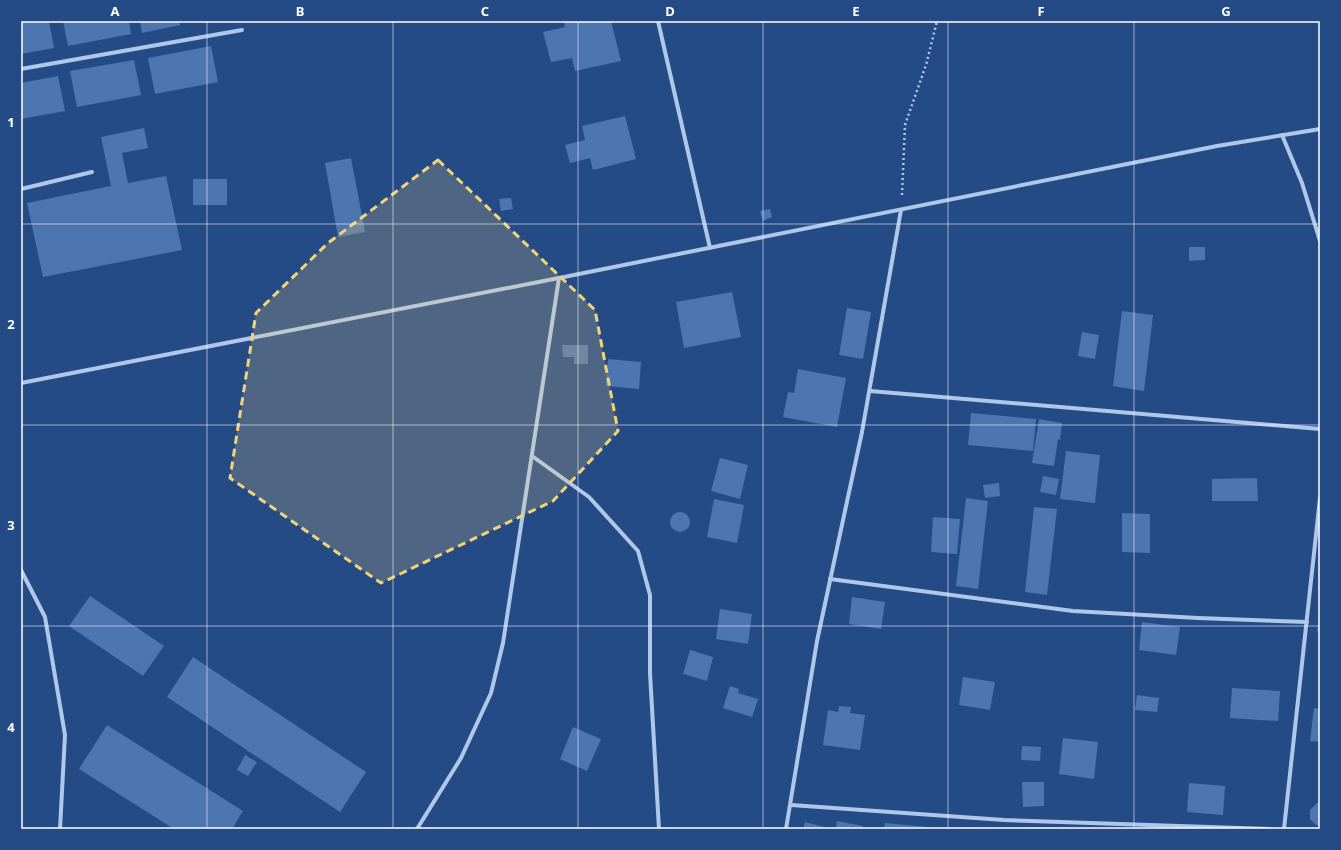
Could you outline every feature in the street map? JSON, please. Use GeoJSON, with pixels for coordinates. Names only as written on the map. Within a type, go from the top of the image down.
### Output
{"type":"FeatureCollection","features":[{"type":"Feature","properties":{"kind":"street"},"geometry":{"type":"LineString","coordinates":[[658,21],[710,248]]}},
{"type":"Feature","properties":{"kind":"street"},"geometry":{"type":"LineString","coordinates":[[21,69],[242,30]]}},
{"type":"Feature","properties":{"kind":"street"},"geometry":{"type":"LineString","coordinates":[[21,383],[559,278],[1217,146],[1320,129]]}},
{"type":"Feature","properties":{"kind":"street"},"geometry":{"type":"LineString","coordinates":[[1282,135],[1302,183],[1320,241]]}},
{"type":"Feature","properties":{"kind":"street"},"geometry":{"type":"LineString","coordinates":[[21,190],[92,172]]}},
{"type":"Feature","properties":{"kind":"street"},"geometry":{"type":"LineString","coordinates":[[786,829],[817,641],[870,391],[901,210]]}},
{"type":"Feature","properties":{"kind":"street"},"geometry":{"type":"LineString","coordinates":[[417,829],[461,758],[491,692],[504,643],[559,278]]}},
{"type":"Feature","properties":{"kind":"street"},"geometry":{"type":"LineString","coordinates":[[870,391],[1320,429]]}},
{"type":"Feature","properties":{"kind":"street"},"geometry":{"type":"LineString","coordinates":[[532,456],[589,497],[638,551],[650,594],[650,674],[659,829]]}},
{"type":"Feature","properties":{"kind":"street"},"geometry":{"type":"LineString","coordinates":[[1284,829],[1320,498]]}},
{"type":"Feature","properties":{"kind":"street"},"geometry":{"type":"LineString","coordinates":[[21,570],[45,617],[64,735],[60,829]]}},
{"type":"Feature","properties":{"kind":"street"},"geometry":{"type":"LineString","coordinates":[[830,579],[1073,610],[1198,618],[1307,622]]}},
{"type":"Feature","properties":{"kind":"street"},"geometry":{"type":"LineString","coordinates":[[791,805],[1004,820],[1269,829]]}},
{"type":"Feature","properties":{"kind":"path"},"geometry":{"type":"LineString","coordinates":[[901,210],[905,125],[926,65],[937,21]]}},
{"type":"Feature","properties":{"kind":"highlighted area"},"geometry":{"type":"Polygon","coordinates":[[[438,160],[595,310],[618,431],[553,501],[381,583],[230,478],[256,313],[328,243],[438,160]]]}},
{"type":"Feature","properties":{"kind":"building"},"geometry":{"type":"Polygon","coordinates":[[[21,21],[49,21],[54,48],[21,54],[21,21]]]}},
{"type":"Feature","properties":{"kind":"building"},"geometry":{"type":"Polygon","coordinates":[[[63,21],[129,21],[131,34],[68,46],[63,21]]]}},
{"type":"Feature","properties":{"kind":"building"},"geometry":{"type":"Polygon","coordinates":[[[140,21],[179,21],[180,25],[142,33],[140,21]]]}},
{"type":"Feature","properties":{"kind":"building"},"geometry":{"type":"Polygon","coordinates":[[[564,21],[611,21],[621,61],[575,71],[572,58],[551,62],[543,32],[565,27],[564,21]]]}},
{"type":"Feature","properties":{"kind":"building"},"geometry":{"type":"Polygon","coordinates":[[[211,46],[218,82],[155,94],[148,58],[211,46]]]}},
{"type":"Feature","properties":{"kind":"building"},"geometry":{"type":"Polygon","coordinates":[[[134,60],[141,95],[77,107],[70,71],[134,60]]]}},
{"type":"Feature","properties":{"kind":"building"},"geometry":{"type":"Polygon","coordinates":[[[58,76],[65,111],[21,119],[21,83],[58,76]]]}},
{"type":"Feature","properties":{"kind":"building"},"geometry":{"type":"Polygon","coordinates":[[[625,116],[636,159],[593,170],[590,158],[570,163],[565,145],[585,140],[582,126],[625,116]]]}},
{"type":"Feature","properties":{"kind":"building"},"geometry":{"type":"Polygon","coordinates":[[[144,128],[148,148],[122,153],[128,183],[166,176],[182,250],[43,277],[27,203],[111,186],[101,137],[144,128]]]}},
{"type":"Feature","properties":{"kind":"building"},"geometry":{"type":"Polygon","coordinates":[[[351,158],[365,232],[338,237],[325,163],[351,158]]]}},
{"type":"Feature","properties":{"kind":"building"},"geometry":{"type":"Polygon","coordinates":[[[193,179],[227,179],[227,205],[193,205],[193,179]]]}},
{"type":"Feature","properties":{"kind":"building"},"geometry":{"type":"Polygon","coordinates":[[[511,198],[513,209],[501,211],[499,199],[511,198]]]}},
{"type":"Feature","properties":{"kind":"building"},"geometry":{"type":"Polygon","coordinates":[[[770,209],[772,217],[763,221],[760,211],[770,209]]]}},
{"type":"Feature","properties":{"kind":"building"},"geometry":{"type":"Polygon","coordinates":[[[1189,247],[1205,247],[1205,260],[1189,261],[1189,247]]]}},
{"type":"Feature","properties":{"kind":"building"},"geometry":{"type":"Polygon","coordinates":[[[732,292],[741,337],[684,348],[676,302],[732,292]]]}},
{"type":"Feature","properties":{"kind":"building"},"geometry":{"type":"Polygon","coordinates":[[[847,308],[871,312],[863,359],[839,355],[847,308]]]}},
{"type":"Feature","properties":{"kind":"building"},"geometry":{"type":"Polygon","coordinates":[[[1122,311],[1153,315],[1144,391],[1113,386],[1122,311]]]}},
{"type":"Feature","properties":{"kind":"building"},"geometry":{"type":"Polygon","coordinates":[[[1082,332],[1099,335],[1095,359],[1078,356],[1082,332]]]}},
{"type":"Feature","properties":{"kind":"building"},"geometry":{"type":"Polygon","coordinates":[[[562,345],[588,345],[588,364],[574,364],[574,357],[563,357],[562,345]]]}},
{"type":"Feature","properties":{"kind":"building"},"geometry":{"type":"Polygon","coordinates":[[[608,359],[641,362],[639,389],[606,386],[608,359]]]}},
{"type":"Feature","properties":{"kind":"building"},"geometry":{"type":"Polygon","coordinates":[[[798,369],[846,378],[837,427],[783,417],[788,392],[794,393],[798,369]]]}},
{"type":"Feature","properties":{"kind":"building"},"geometry":{"type":"Polygon","coordinates":[[[971,413],[1036,419],[1033,451],[968,445],[971,413]]]}},
{"type":"Feature","properties":{"kind":"building"},"geometry":{"type":"Polygon","coordinates":[[[1039,419],[1062,423],[1054,466],[1032,463],[1039,419]]]}},
{"type":"Feature","properties":{"kind":"building"},"geometry":{"type":"Polygon","coordinates":[[[1066,451],[1100,455],[1095,503],[1060,499],[1066,451]]]}},
{"type":"Feature","properties":{"kind":"building"},"geometry":{"type":"Polygon","coordinates":[[[720,458],[748,465],[740,499],[711,491],[720,458]]]}},
{"type":"Feature","properties":{"kind":"building"},"geometry":{"type":"Polygon","coordinates":[[[1043,476],[1059,479],[1056,495],[1040,492],[1043,476]]]}},
{"type":"Feature","properties":{"kind":"building"},"geometry":{"type":"Polygon","coordinates":[[[1257,478],[1258,501],[1212,501],[1212,479],[1257,478]]]}},
{"type":"Feature","properties":{"kind":"building"},"geometry":{"type":"Polygon","coordinates":[[[999,483],[1000,496],[985,498],[983,485],[999,483]]]}},
{"type":"Feature","properties":{"kind":"building"},"geometry":{"type":"Polygon","coordinates":[[[966,498],[988,501],[978,589],[956,586],[966,498]]]}},
{"type":"Feature","properties":{"kind":"building"},"geometry":{"type":"Polygon","coordinates":[[[714,499],[744,505],[737,543],[707,537],[714,499]]]}},
{"type":"Feature","properties":{"kind":"building"},"geometry":{"type":"Polygon","coordinates":[[[1034,507],[1057,509],[1047,595],[1025,592],[1034,507]]]}},
{"type":"Feature","properties":{"kind":"building"},"geometry":{"type":"Polygon","coordinates":[[[680,512],[687,515],[690,522],[687,529],[680,532],[673,529],[670,522],[673,515],[680,512]]]}},
{"type":"Feature","properties":{"kind":"building"},"geometry":{"type":"Polygon","coordinates":[[[1122,513],[1150,514],[1150,553],[1122,552],[1122,513]]]}},
{"type":"Feature","properties":{"kind":"building"},"geometry":{"type":"Polygon","coordinates":[[[933,517],[960,519],[957,554],[931,552],[933,517]]]}},
{"type":"Feature","properties":{"kind":"building"},"geometry":{"type":"Polygon","coordinates":[[[90,596],[164,646],[143,676],[69,626],[90,596]]]}},
{"type":"Feature","properties":{"kind":"building"},"geometry":{"type":"Polygon","coordinates":[[[852,597],[885,602],[881,629],[849,624],[852,597]]]}},
{"type":"Feature","properties":{"kind":"building"},"geometry":{"type":"Polygon","coordinates":[[[720,609],[752,614],[748,644],[716,639],[720,609]]]}},
{"type":"Feature","properties":{"kind":"building"},"geometry":{"type":"Polygon","coordinates":[[[1320,620],[1320,632],[1317,631],[1320,620]]]}},
{"type":"Feature","properties":{"kind":"building"},"geometry":{"type":"Polygon","coordinates":[[[1142,622],[1180,627],[1176,655],[1139,650],[1142,622]]]}},
{"type":"Feature","properties":{"kind":"building"},"geometry":{"type":"Polygon","coordinates":[[[690,650],[713,657],[707,681],[683,674],[690,650]]]}},
{"type":"Feature","properties":{"kind":"building"},"geometry":{"type":"Polygon","coordinates":[[[193,657],[366,772],[340,812],[167,697],[193,657]]]}},
{"type":"Feature","properties":{"kind":"building"},"geometry":{"type":"Polygon","coordinates":[[[963,677],[995,682],[990,710],[959,705],[963,677]]]}},
{"type":"Feature","properties":{"kind":"building"},"geometry":{"type":"Polygon","coordinates":[[[730,686],[739,689],[738,693],[758,699],[752,717],[723,708],[730,686]]]}},
{"type":"Feature","properties":{"kind":"building"},"geometry":{"type":"Polygon","coordinates":[[[1232,688],[1280,691],[1278,721],[1230,718],[1232,688]]]}},
{"type":"Feature","properties":{"kind":"building"},"geometry":{"type":"Polygon","coordinates":[[[1137,695],[1159,698],[1157,712],[1135,710],[1137,695]]]}},
{"type":"Feature","properties":{"kind":"building"},"geometry":{"type":"Polygon","coordinates":[[[839,706],[851,707],[850,713],[865,715],[860,750],[823,745],[828,710],[838,712],[839,706]]]}},
{"type":"Feature","properties":{"kind":"building"},"geometry":{"type":"Polygon","coordinates":[[[1314,708],[1320,709],[1320,742],[1310,741],[1314,708]]]}},
{"type":"Feature","properties":{"kind":"building"},"geometry":{"type":"Polygon","coordinates":[[[107,725],[243,811],[232,829],[174,829],[79,769],[107,725]]]}},
{"type":"Feature","properties":{"kind":"building"},"geometry":{"type":"Polygon","coordinates":[[[573,727],[601,739],[587,771],[560,759],[573,727]]]}},
{"type":"Feature","properties":{"kind":"building"},"geometry":{"type":"Polygon","coordinates":[[[1063,738],[1098,742],[1094,779],[1059,774],[1063,738]]]}},
{"type":"Feature","properties":{"kind":"building"},"geometry":{"type":"Polygon","coordinates":[[[1022,746],[1041,747],[1040,761],[1021,760],[1022,746]]]}},
{"type":"Feature","properties":{"kind":"building"},"geometry":{"type":"Polygon","coordinates":[[[245,755],[257,762],[248,776],[237,770],[245,755]]]}},
{"type":"Feature","properties":{"kind":"building"},"geometry":{"type":"Polygon","coordinates":[[[1022,782],[1044,782],[1044,806],[1023,807],[1022,782]]]}},
{"type":"Feature","properties":{"kind":"building"},"geometry":{"type":"Polygon","coordinates":[[[1189,783],[1225,786],[1223,815],[1187,812],[1189,783]]]}},
{"type":"Feature","properties":{"kind":"building"},"geometry":{"type":"Polygon","coordinates":[[[1317,803],[1320,803],[1320,825],[1316,825],[1310,819],[1310,810],[1317,803]]]}},
{"type":"Feature","properties":{"kind":"building"},"geometry":{"type":"Polygon","coordinates":[[[837,821],[863,826],[862,829],[836,829],[837,821]]]}},
{"type":"Feature","properties":{"kind":"building"},"geometry":{"type":"Polygon","coordinates":[[[805,822],[824,827],[823,829],[803,829],[805,822]]]}},
{"type":"Feature","properties":{"kind":"building"},"geometry":{"type":"Polygon","coordinates":[[[885,823],[927,827],[927,829],[884,829],[885,823]]]}}]}
